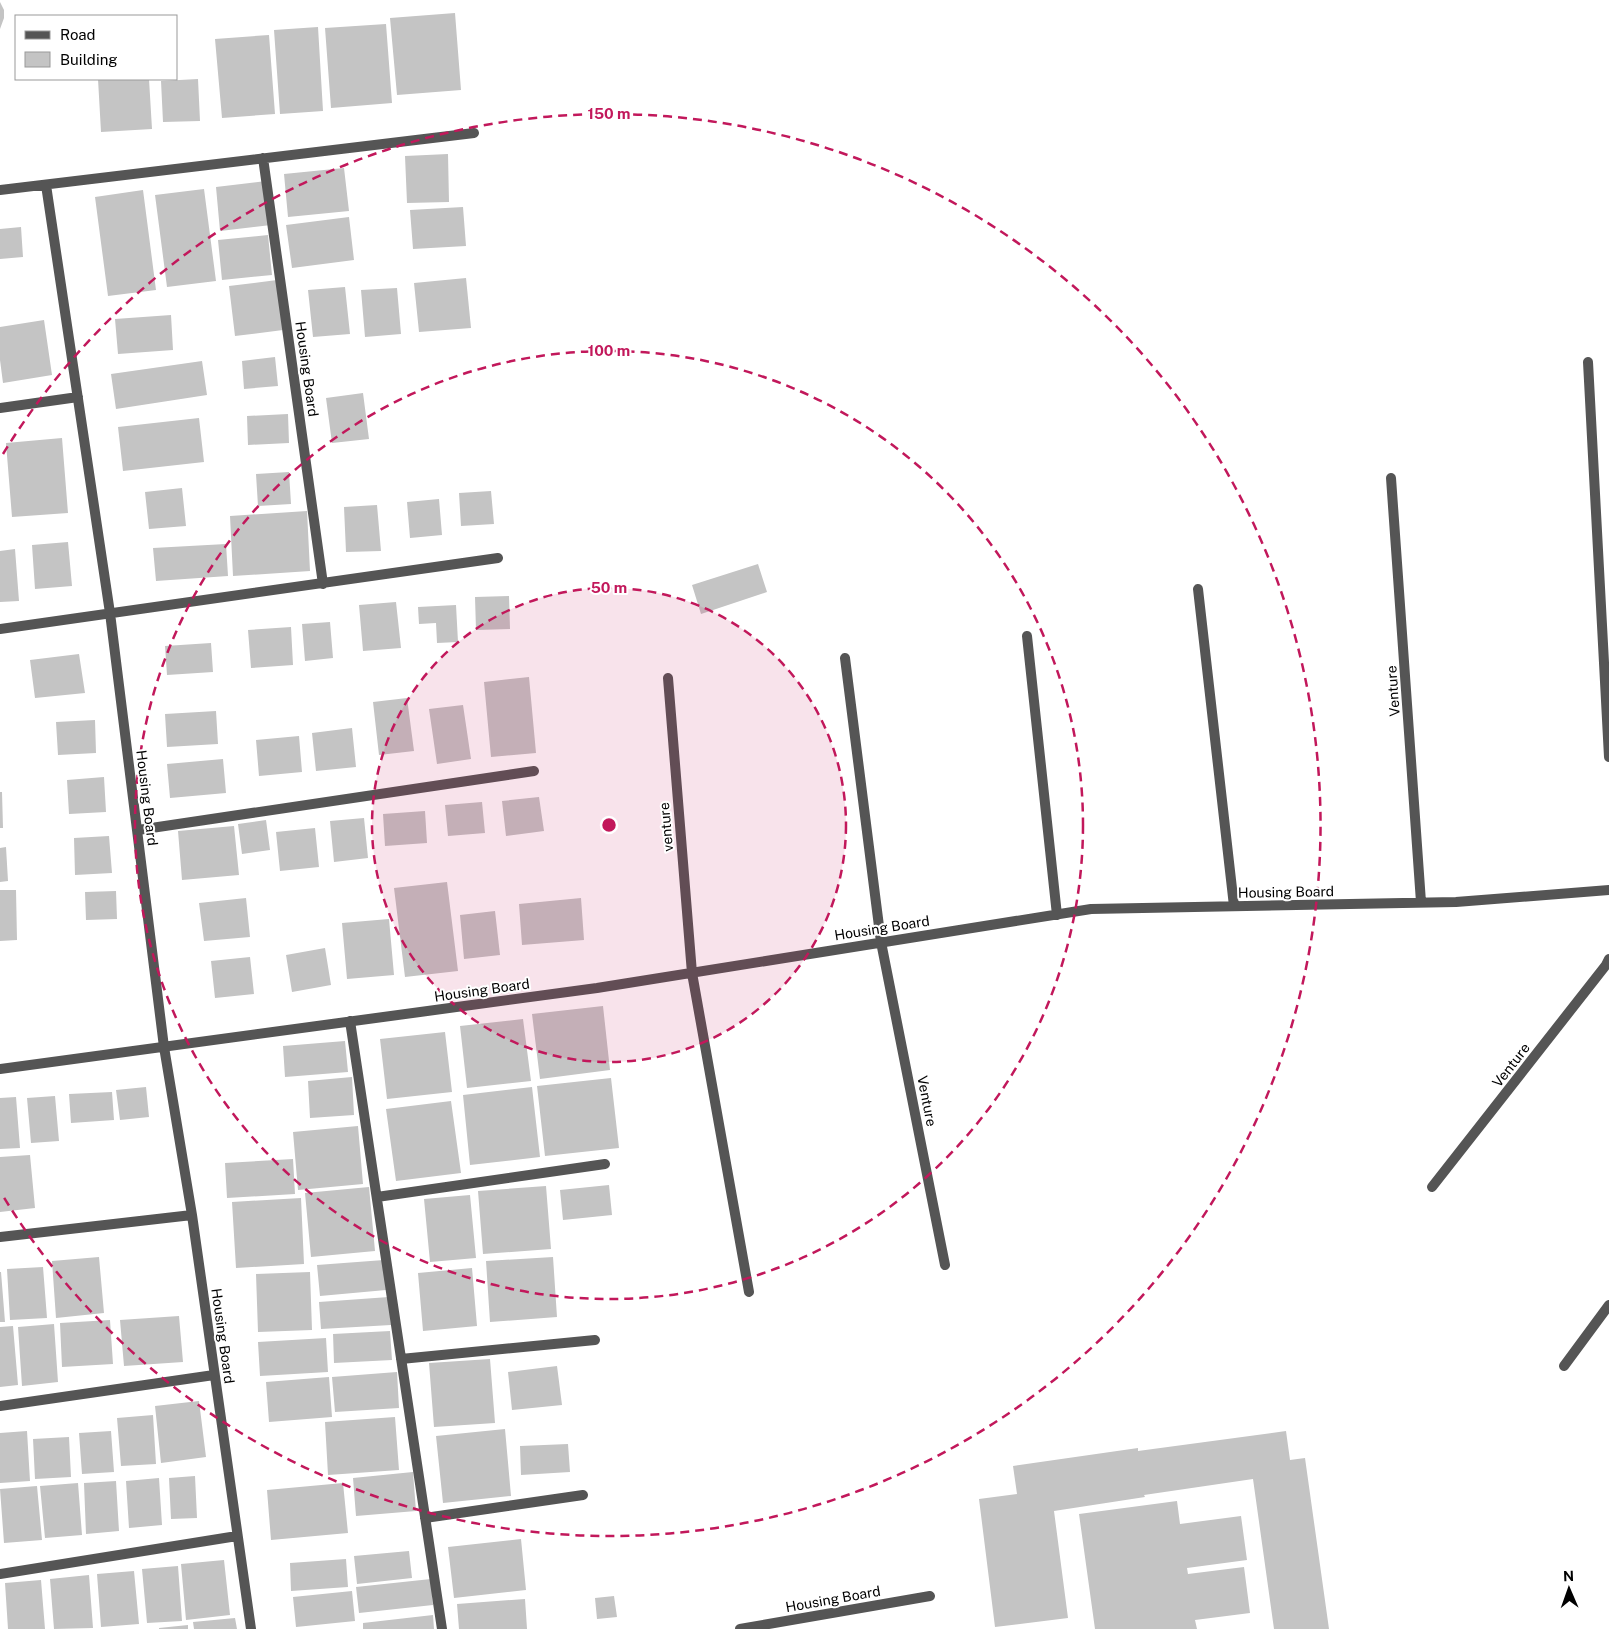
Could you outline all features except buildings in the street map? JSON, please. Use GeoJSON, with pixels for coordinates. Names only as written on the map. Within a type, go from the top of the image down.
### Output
{"type":"FeatureCollection","features":[{"type":"Feature","properties":{"kind":"street"},"geometry":{"type":"LineString","coordinates":[[0,190],[474,133]]}},
{"type":"Feature","properties":{"kind":"street","name":"Housing Board"},"geometry":{"type":"LineString","coordinates":[[263,158],[323,584]]}},
{"type":"Feature","properties":{"kind":"street","name":"Housing Board"},"geometry":{"type":"LineString","coordinates":[[46,185],[110,613],[164,1047],[192,1215],[250,1629]]}},
{"type":"Feature","properties":{"kind":"street"},"geometry":{"type":"LineString","coordinates":[[1588,362],[1609,757]]}},
{"type":"Feature","properties":{"kind":"street"},"geometry":{"type":"LineString","coordinates":[[0,408],[78,398]]}},
{"type":"Feature","properties":{"kind":"street","name":"Venture"},"geometry":{"type":"LineString","coordinates":[[1391,478],[1422,902]]}},
{"type":"Feature","properties":{"kind":"street"},"geometry":{"type":"LineString","coordinates":[[0,629],[498,558]]}},
{"type":"Feature","properties":{"kind":"street"},"geometry":{"type":"LineString","coordinates":[[1198,589],[1234,906]]}},
{"type":"Feature","properties":{"kind":"street"},"geometry":{"type":"LineString","coordinates":[[1027,636],[1057,915]]}},
{"type":"Feature","properties":{"kind":"street"},"geometry":{"type":"LineString","coordinates":[[845,658],[881,942]]}},
{"type":"Feature","properties":{"kind":"street","name":"venture"},"geometry":{"type":"LineString","coordinates":[[668,678],[692,973]]}},
{"type":"Feature","properties":{"kind":"street"},"geometry":{"type":"LineString","coordinates":[[138,830],[534,771]]}},
{"type":"Feature","properties":{"kind":"street","name":"Housing Board"},"geometry":{"type":"LineString","coordinates":[[0,1069],[597,988],[1091,909],[1456,902],[1609,890]]}},
{"type":"Feature","properties":{"kind":"street","name":"Venture"},"geometry":{"type":"LineString","coordinates":[[881,942],[945,1265]]}},
{"type":"Feature","properties":{"kind":"street","name":"Venture"},"geometry":{"type":"LineString","coordinates":[[1432,1187],[1609,959]]}},
{"type":"Feature","properties":{"kind":"street"},"geometry":{"type":"LineString","coordinates":[[692,973],[750,1292]]}},
{"type":"Feature","properties":{"kind":"street"},"geometry":{"type":"LineString","coordinates":[[350,1021],[442,1629]]}},
{"type":"Feature","properties":{"kind":"street"},"geometry":{"type":"LineString","coordinates":[[377,1197],[605,1164]]}},
{"type":"Feature","properties":{"kind":"street"},"geometry":{"type":"LineString","coordinates":[[0,1237],[192,1215]]}},
{"type":"Feature","properties":{"kind":"street"},"geometry":{"type":"LineString","coordinates":[[1564,1366],[1609,1305]]}},
{"type":"Feature","properties":{"kind":"street"},"geometry":{"type":"LineString","coordinates":[[401,1359],[595,1340]]}},
{"type":"Feature","properties":{"kind":"street"},"geometry":{"type":"LineString","coordinates":[[0,1406],[214,1375]]}},
{"type":"Feature","properties":{"kind":"street"},"geometry":{"type":"LineString","coordinates":[[425,1518],[583,1495]]}},
{"type":"Feature","properties":{"kind":"street"},"geometry":{"type":"LineString","coordinates":[[0,1574],[237,1536]]}},
{"type":"Feature","properties":{"kind":"street","name":"Housing Board"},"geometry":{"type":"LineString","coordinates":[[740,1629],[930,1596]]}}]}
